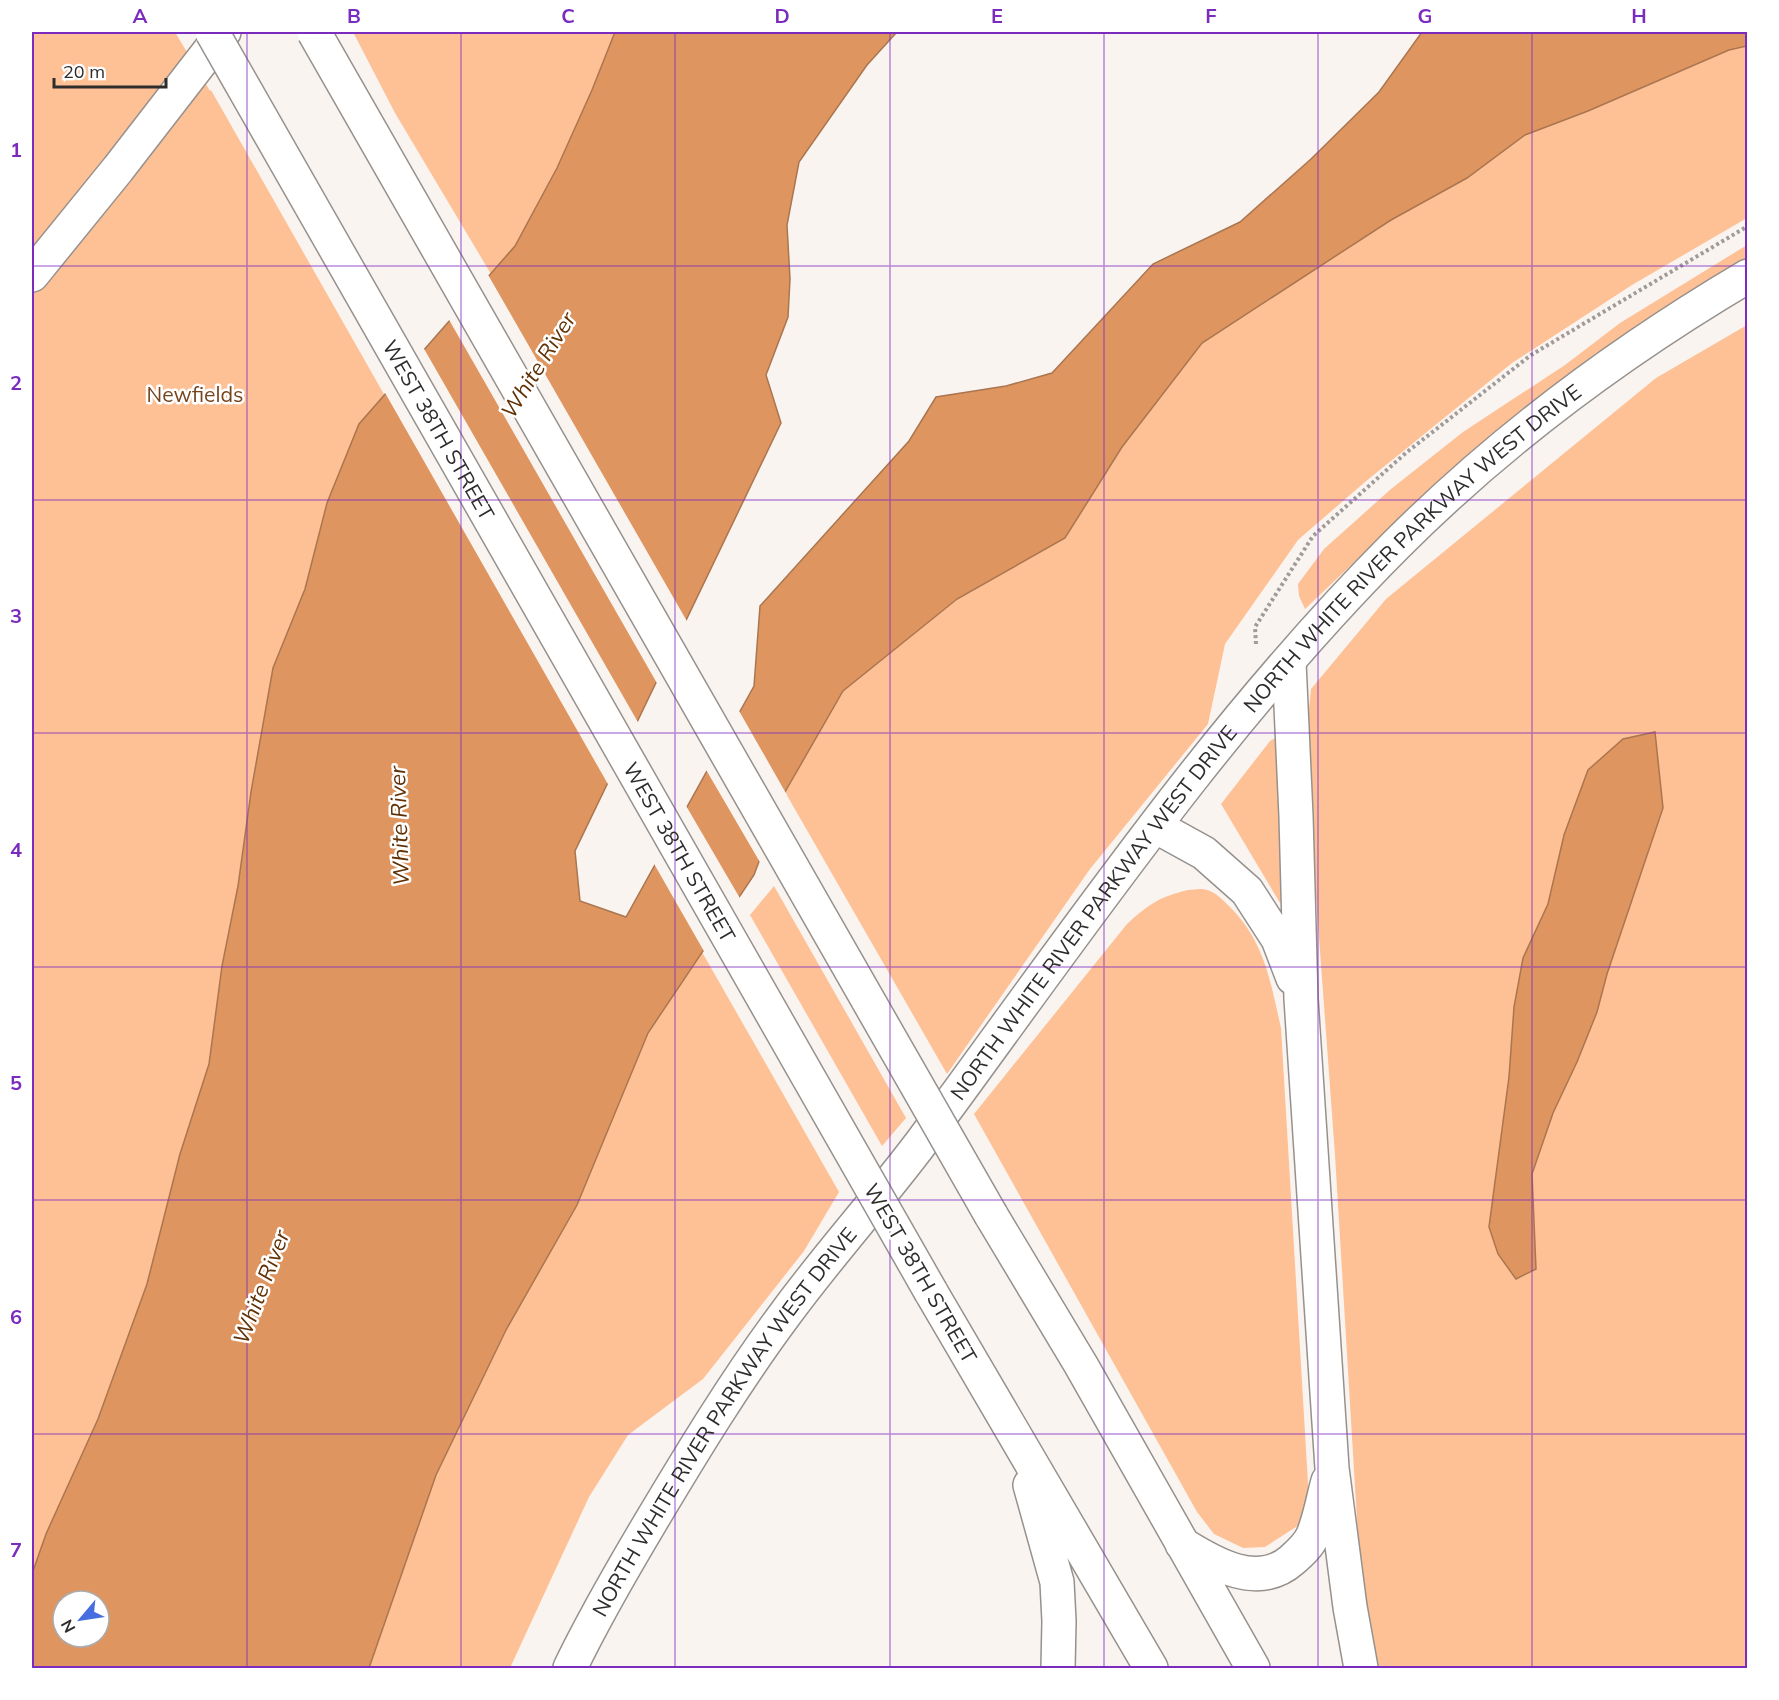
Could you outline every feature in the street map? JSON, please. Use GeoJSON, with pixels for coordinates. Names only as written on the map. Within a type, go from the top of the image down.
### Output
{"type":"FeatureCollection","features":[{"type":"Feature","properties":{"kind":"main road","name":"WEST 38TH STREET"},"geometry":{"type":"LineString","coordinates":[[212,32],[931,1292],[1151,1668]]}},
{"type":"Feature","properties":{"kind":"main road"},"geometry":{"type":"LineString","coordinates":[[32,275],[224,32]]}},
{"type":"Feature","properties":{"kind":"main road"},"geometry":{"type":"LineString","coordinates":[[314,32],[1253,1668]]}},
{"type":"Feature","properties":{"kind":"main road","name":"NORTH WHITE RIVER PARKWAY WEST DRIVE"},"geometry":{"type":"LineString","coordinates":[[570,1668],[597,1613],[631,1553],[701,1437],[757,1352],[896,1175],[1155,826],[1258,698],[1399,543],[1488,461],[1557,405],[1653,334],[1748,276]]}},
{"type":"Feature","properties":{"kind":"main road"},"geometry":{"type":"LineString","coordinates":[[1289,662],[1301,999],[1332,1468],[1350,1607],[1361,1668]]}},
{"type":"Feature","properties":{"kind":"main road"},"geometry":{"type":"LineString","coordinates":[[1155,826],[1204,854],[1247,891],[1278,939],[1301,999]]}},
{"type":"Feature","properties":{"kind":"main road"},"geometry":{"type":"LineString","coordinates":[[1016,1437],[1057,1582],[1058,1668]]}},
{"type":"Feature","properties":{"kind":"main road"},"geometry":{"type":"LineString","coordinates":[[1182,1544],[1216,1565],[1241,1572],[1264,1574],[1287,1564],[1302,1551],[1313,1536],[1332,1468]]}},
{"type":"Feature","properties":{"kind":"path"},"geometry":{"type":"LineString","coordinates":[[1258,698],[1256,627],[1313,536],[1407,452],[1531,355],[1748,226]]}},
{"type":"Feature","properties":{"kind":"green space","name":"Newfields"},"geometry":{"type":"Polygon","coordinates":[[[32,32],[175,32],[211,90],[385,396],[327,503],[305,589],[273,668],[251,792],[238,886],[222,966],[209,1064],[180,1154],[147,1284],[98,1419],[46,1534],[32,1574],[32,32]]]}},
{"type":"Feature","properties":{"kind":"green space"},"geometry":{"type":"Polygon","coordinates":[[[353,32],[615,32],[557,168],[515,246],[491,274],[395,113],[353,32]]]}},
{"type":"Feature","properties":{"kind":"green space"},"geometry":{"type":"Polygon","coordinates":[[[1747,46],[1747,218],[1632,285],[1512,363],[1365,482],[1298,540],[1225,644],[1208,724],[1090,869],[947,1074],[785,792],[843,691],[957,599],[1065,538],[1122,447],[1202,343],[1391,220],[1467,178],[1525,135],[1588,111],[1729,50],[1747,46]]]}},
{"type":"Feature","properties":{"kind":"green space"},"geometry":{"type":"Polygon","coordinates":[[[1747,245],[1747,258],[1595,354],[1529,408],[1366,551],[1305,609],[1299,596],[1298,584],[1324,549],[1391,489],[1463,432],[1565,365],[1620,323],[1747,245]]]}},
{"type":"Feature","properties":{"kind":"green space"},"geometry":{"type":"Polygon","coordinates":[[[1747,325],[1747,1668],[1376,1668],[1362,1603],[1335,1155],[1305,747],[1311,689],[1386,599],[1656,378],[1747,325]]]}},
{"type":"Feature","properties":{"kind":"green space"},"geometry":{"type":"Polygon","coordinates":[[[1277,737],[1285,902],[1280,903],[1221,804],[1270,741],[1277,737]]]}},
{"type":"Feature","properties":{"kind":"green space"},"geometry":{"type":"Polygon","coordinates":[[[774,886],[906,1118],[882,1146],[750,915],[774,886]]]}},
{"type":"Feature","properties":{"kind":"green space"},"geometry":{"type":"Polygon","coordinates":[[[1205,889],[1216,894],[1229,906],[1251,934],[1264,962],[1281,1028],[1309,1500],[1307,1510],[1299,1525],[1265,1547],[1243,1548],[1214,1534],[1197,1512],[974,1114],[1127,924],[1155,902],[1188,890],[1205,889]]]}},
{"type":"Feature","properties":{"kind":"green space"},"geometry":{"type":"Polygon","coordinates":[[[702,952],[839,1192],[804,1251],[703,1379],[628,1435],[589,1497],[510,1668],[369,1668],[436,1475],[506,1330],[577,1205],[648,1033],[702,952]]]}},
{"type":"Feature","properties":{"kind":"water","name":"White River"},"geometry":{"type":"Polygon","coordinates":[[[615,32],[897,32],[867,65],[799,162],[787,225],[790,279],[788,317],[766,375],[781,423],[575,851],[580,901],[626,917],[754,686],[760,606],[909,441],[936,397],[1006,386],[1052,373],[1153,264],[1240,222],[1311,159],[1379,92],[1422,32],[1747,32],[1747,46],[1729,50],[1588,111],[1525,135],[1467,178],[1391,220],[1202,343],[1122,447],[1065,538],[957,599],[843,691],[785,792],[754,875],[648,1033],[577,1205],[506,1330],[436,1475],[369,1668],[32,1668],[32,1574],[46,1534],[98,1419],[147,1284],[180,1154],[209,1064],[222,966],[238,886],[251,792],[273,668],[305,589],[327,503],[359,424],[515,246],[557,168],[615,32]]]}},
{"type":"Feature","properties":{"kind":"water"},"geometry":{"type":"Polygon","coordinates":[[[1655,732],[1663,808],[1607,974],[1597,1012],[1553,1113],[1532,1174],[1536,1269],[1516,1279],[1498,1254],[1489,1227],[1509,1077],[1514,1007],[1523,958],[1548,904],[1564,835],[1588,770],[1623,739],[1655,732]]]}},
{"type":"Feature","properties":{"kind":"pier"},"geometry":{"type":"Polygon","coordinates":[[[487,273],[688,623],[658,685],[448,318],[487,273]]]}},
{"type":"Feature","properties":{"kind":"pier"},"geometry":{"type":"Polygon","coordinates":[[[423,347],[639,724],[609,786],[384,391],[423,347]]]}},
{"type":"Feature","properties":{"kind":"pier"},"geometry":{"type":"Polygon","coordinates":[[[738,709],[787,795],[761,864],[705,768],[738,709]]]}},
{"type":"Feature","properties":{"kind":"pier"},"geometry":{"type":"Polygon","coordinates":[[[685,804],[741,900],[705,953],[653,862],[685,804]]]}}]}
